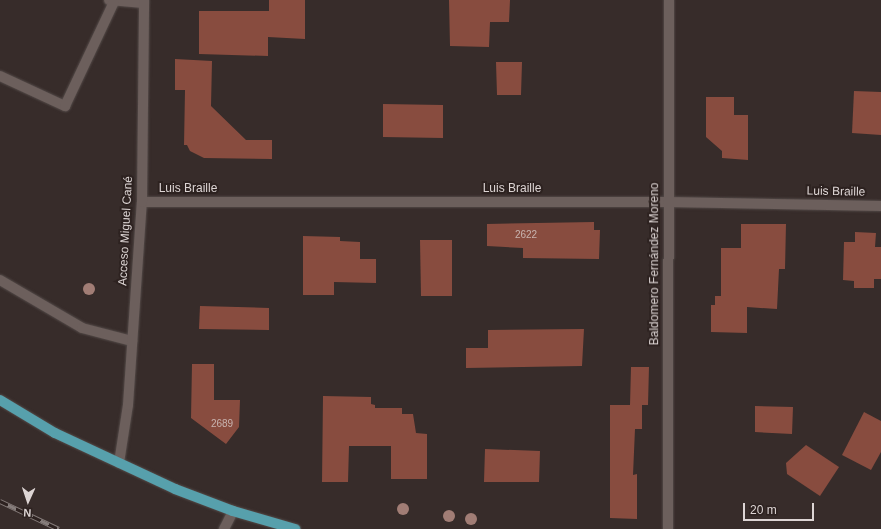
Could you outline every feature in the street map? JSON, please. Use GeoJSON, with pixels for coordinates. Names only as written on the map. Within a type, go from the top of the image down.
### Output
{"type":"FeatureCollection","features":[{"type":"Feature","properties":{"kind":"main road"},"geometry":{"type":"LineString","coordinates":[[0,400],[55,433],[175,489],[233,511],[294,529]]}},
{"type":"Feature","properties":{"kind":"street","name":"Baldomero Fernández Moreno"},"geometry":{"type":"LineString","coordinates":[[668,529],[669,0]]}},
{"type":"Feature","properties":{"kind":"street"},"geometry":{"type":"LineString","coordinates":[[0,76],[65,106],[112,1],[144,1]]}},
{"type":"Feature","properties":{"kind":"street","name":"Acceso Miguel Cané"},"geometry":{"type":"LineString","coordinates":[[119,463],[128,404],[142,202],[144,1]]}},
{"type":"Feature","properties":{"kind":"street","name":"Luis Braille"},"geometry":{"type":"LineString","coordinates":[[142,202],[668,202],[881,206]]}},
{"type":"Feature","properties":{"kind":"street"},"geometry":{"type":"LineString","coordinates":[[0,280],[82,328],[132,341]]}},
{"type":"Feature","properties":{"kind":"street"},"geometry":{"type":"LineString","coordinates":[[224,529],[233,511]]}},
{"type":"Feature","properties":{"kind":"building"},"geometry":{"type":"Polygon","coordinates":[[[269,0],[305,0],[305,39],[268,37],[268,56],[199,54],[199,11],[269,11],[269,0]]]}},
{"type":"Feature","properties":{"kind":"building"},"geometry":{"type":"Polygon","coordinates":[[[449,0],[510,0],[509,22],[490,22],[489,47],[450,46],[449,0]]]}},
{"type":"Feature","properties":{"kind":"building"},"geometry":{"type":"Polygon","coordinates":[[[175,59],[212,61],[211,106],[246,140],[272,140],[272,159],[204,158],[190,151],[187,145],[184,145],[185,90],[175,90],[175,59]]]}},
{"type":"Feature","properties":{"kind":"building"},"geometry":{"type":"Polygon","coordinates":[[[496,62],[522,62],[521,95],[497,95],[496,62]]]}},
{"type":"Feature","properties":{"kind":"building"},"geometry":{"type":"Polygon","coordinates":[[[854,91],[881,92],[881,135],[852,133],[854,91]]]}},
{"type":"Feature","properties":{"kind":"building"},"geometry":{"type":"Polygon","coordinates":[[[706,97],[734,97],[734,115],[748,115],[748,160],[722,158],[722,151],[706,137],[706,97]]]}},
{"type":"Feature","properties":{"kind":"building"},"geometry":{"type":"Polygon","coordinates":[[[383,104],[443,105],[443,138],[383,137],[383,104]]]}},
{"type":"Feature","properties":{"kind":"building"},"geometry":{"type":"Polygon","coordinates":[[[594,222],[594,230],[600,230],[599,259],[523,258],[523,248],[487,246],[487,224],[594,222]]]}},
{"type":"Feature","properties":{"kind":"building"},"geometry":{"type":"Polygon","coordinates":[[[741,224],[786,224],[785,269],[779,269],[777,309],[747,307],[747,333],[711,332],[711,305],[715,305],[715,296],[721,296],[721,248],[741,248],[741,224]]]}},
{"type":"Feature","properties":{"kind":"building"},"geometry":{"type":"Polygon","coordinates":[[[855,232],[876,233],[875,247],[881,247],[881,279],[874,279],[874,288],[854,288],[854,281],[843,280],[844,242],[855,242],[855,232]]]}},
{"type":"Feature","properties":{"kind":"building"},"geometry":{"type":"Polygon","coordinates":[[[303,236],[340,237],[340,241],[360,242],[360,259],[376,259],[376,283],[334,282],[334,295],[303,295],[303,236]]]}},
{"type":"Feature","properties":{"kind":"building"},"geometry":{"type":"Polygon","coordinates":[[[420,240],[452,240],[452,296],[421,296],[420,240]]]}},
{"type":"Feature","properties":{"kind":"building"},"geometry":{"type":"Polygon","coordinates":[[[200,306],[269,308],[269,330],[199,329],[200,306]]]}},
{"type":"Feature","properties":{"kind":"building"},"geometry":{"type":"Polygon","coordinates":[[[584,329],[582,366],[466,368],[466,348],[488,348],[488,330],[584,329]]]}},
{"type":"Feature","properties":{"kind":"building"},"geometry":{"type":"Polygon","coordinates":[[[192,364],[214,364],[214,400],[240,400],[239,427],[226,444],[191,418],[192,364]]]}},
{"type":"Feature","properties":{"kind":"building"},"geometry":{"type":"Polygon","coordinates":[[[631,367],[649,367],[648,405],[642,405],[642,429],[635,429],[633,475],[637,474],[637,519],[610,518],[610,405],[630,405],[631,367]]]}},
{"type":"Feature","properties":{"kind":"building"},"geometry":{"type":"Polygon","coordinates":[[[323,396],[371,397],[371,404],[375,405],[375,408],[402,408],[402,414],[413,414],[416,433],[427,434],[427,479],[391,479],[391,446],[349,446],[348,482],[322,482],[323,396]]]}},
{"type":"Feature","properties":{"kind":"building"},"geometry":{"type":"Polygon","coordinates":[[[755,406],[793,407],[792,434],[755,432],[755,406]]]}},
{"type":"Feature","properties":{"kind":"building"},"geometry":{"type":"Polygon","coordinates":[[[864,412],[881,421],[881,452],[871,470],[842,455],[864,412]]]}},
{"type":"Feature","properties":{"kind":"building"},"geometry":{"type":"Polygon","coordinates":[[[806,445],[839,467],[820,496],[787,474],[786,463],[806,445]]]}},
{"type":"Feature","properties":{"kind":"building"},"geometry":{"type":"Polygon","coordinates":[[[485,449],[540,451],[539,482],[484,482],[485,449]]]}},
{"type":"Feature","properties":{"kind":"railway"},"geometry":{"type":"LineString","coordinates":[[0,501],[59,529]]}}]}
